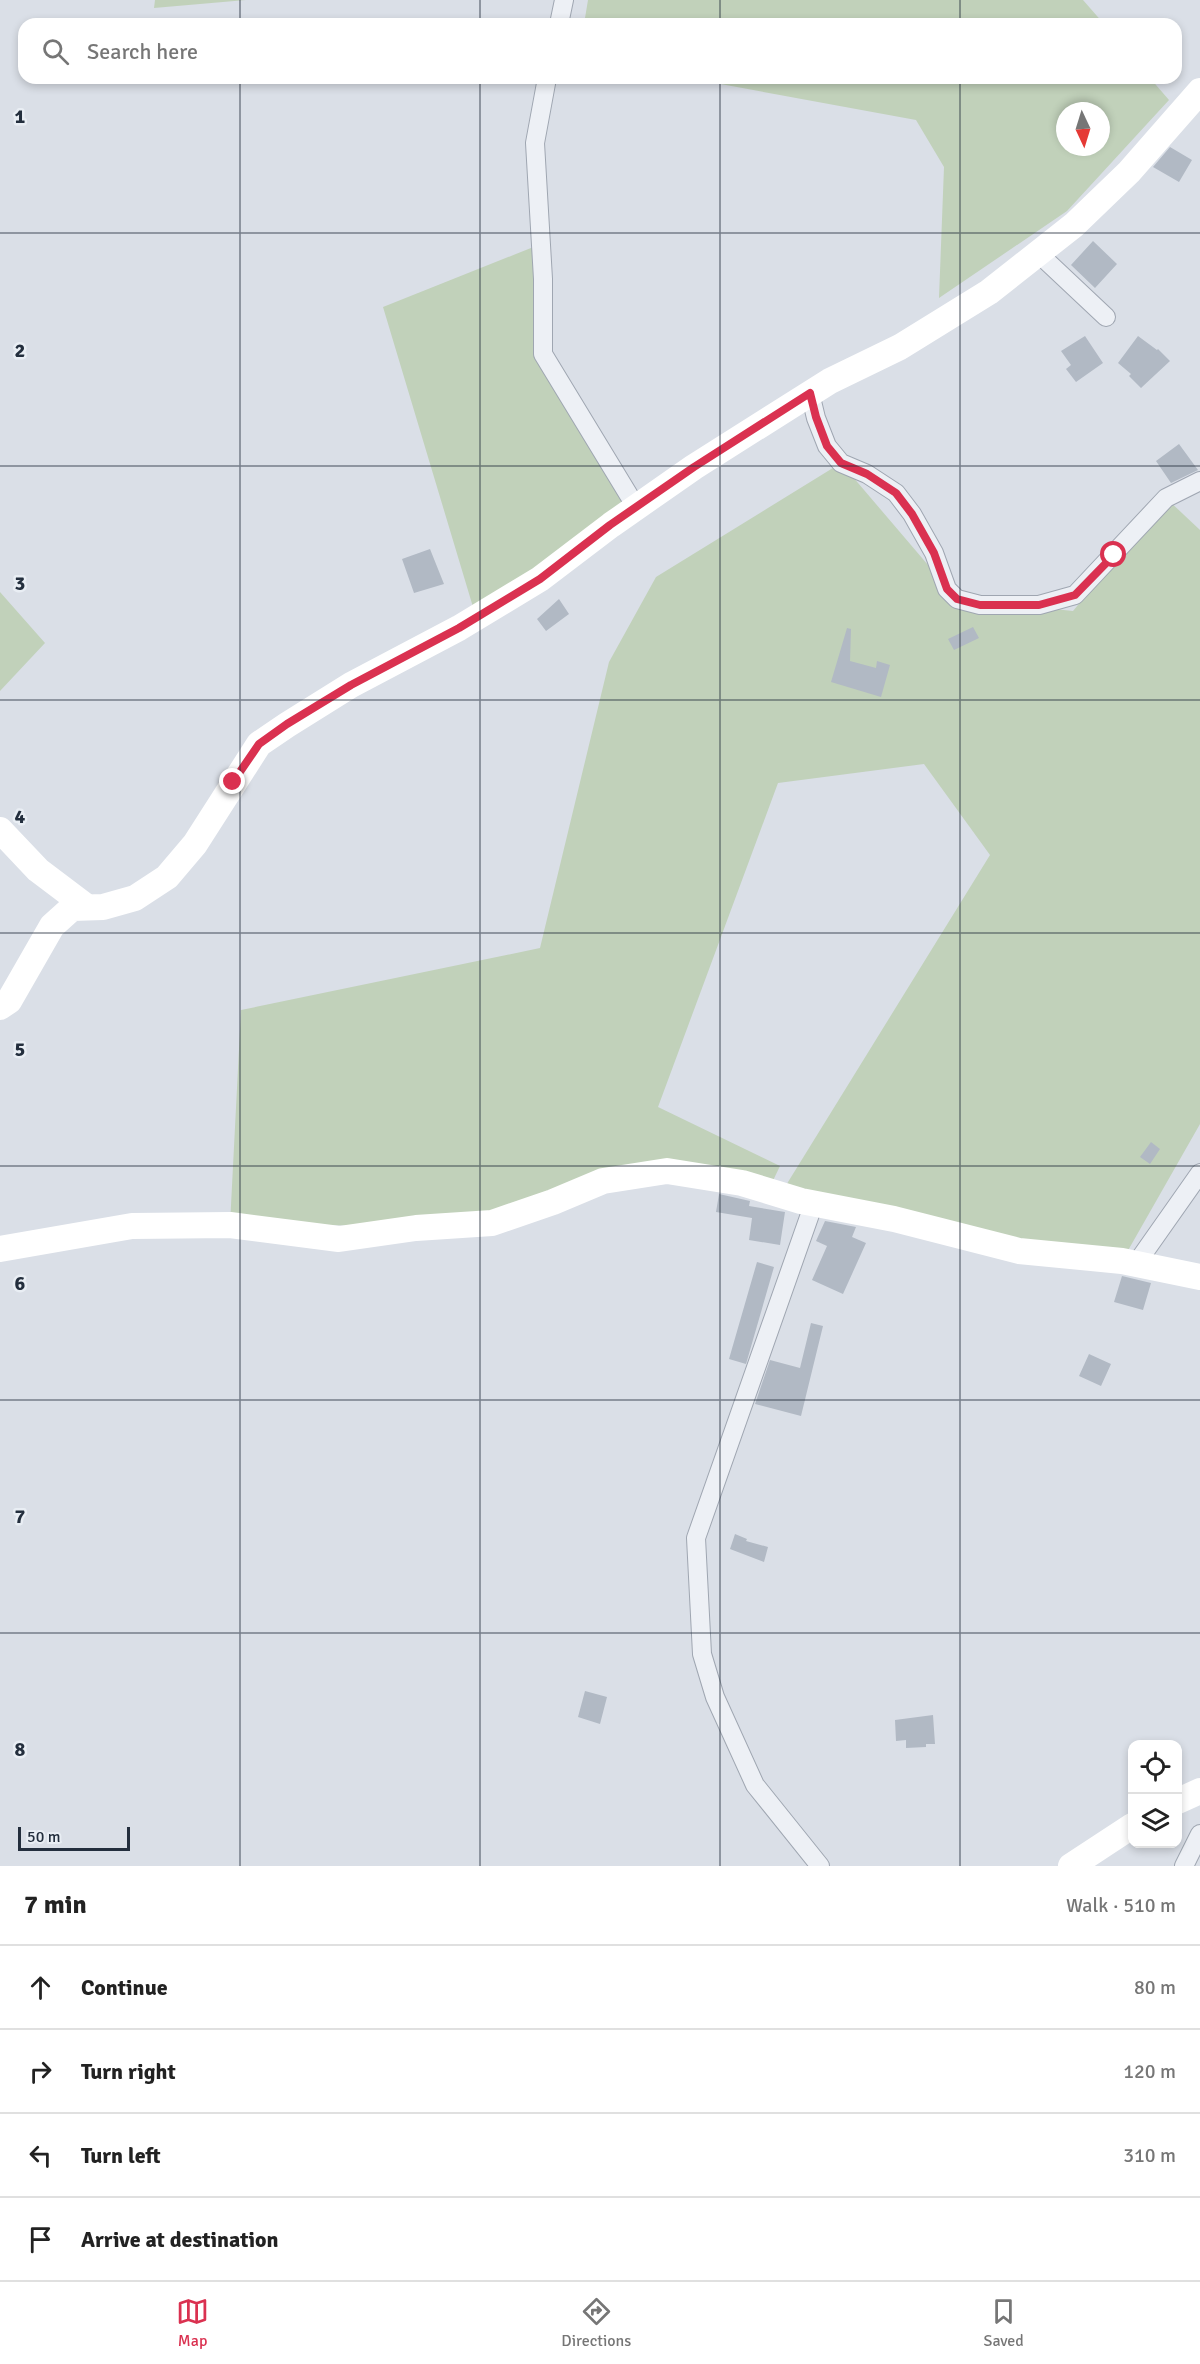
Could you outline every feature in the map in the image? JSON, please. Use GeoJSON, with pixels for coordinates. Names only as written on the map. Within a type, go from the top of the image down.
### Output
{"type":"FeatureCollection","features":[{"type":"Feature","properties":{"kind":"street"},"geometry":{"type":"LineString","coordinates":[[560,18],[564,0]]}},
{"type":"Feature","properties":{"kind":"street"},"geometry":{"type":"LineString","coordinates":[[546,84],[535,143],[543,279],[543,354],[636,507]]}},
{"type":"Feature","properties":{"kind":"street"},"geometry":{"type":"LineString","coordinates":[[0,1007],[9,1001],[52,926],[72,908],[103,907],[135,898],[167,877],[195,844],[259,744],[351,685],[459,628],[540,579],[694,467],[810,393],[900,347],[989,292],[1074,225],[1129,172],[1200,91]]}},
{"type":"Feature","properties":{"kind":"street"},"geometry":{"type":"LineString","coordinates":[[1039,254],[1106,317]]}},
{"type":"Feature","properties":{"kind":"street"},"geometry":{"type":"LineString","coordinates":[[810,393],[827,446],[841,463],[867,474],[896,493],[912,514],[934,553],[947,589],[957,599],[980,605],[1039,605],[1075,595],[1166,498],[1200,481]]}},
{"type":"Feature","properties":{"kind":"street"},"geometry":{"type":"LineString","coordinates":[[0,830],[38,870],[87,907]]}},
{"type":"Feature","properties":{"kind":"street"},"geometry":{"type":"LineString","coordinates":[[0,1249],[132,1226],[230,1225],[339,1239],[416,1228],[492,1223],[553,1202],[603,1181],[667,1171],[742,1183],[814,1203],[894,1219],[1019,1251],[1136,1264],[1200,1277]]}},
{"type":"Feature","properties":{"kind":"street"},"geometry":{"type":"LineString","coordinates":[[1136,1264],[1200,1173]]}},
{"type":"Feature","properties":{"kind":"street"},"geometry":{"type":"LineString","coordinates":[[814,1203],[696,1538],[702,1653],[715,1697],[755,1785],[820,1866]]}},
{"type":"Feature","properties":{"kind":"street"},"geometry":{"type":"LineString","coordinates":[[1182,1799],[1200,1791]]}},
{"type":"Feature","properties":{"kind":"street"},"geometry":{"type":"LineString","coordinates":[[1071,1866],[1128,1829]]}},
{"type":"Feature","properties":{"kind":"street"},"geometry":{"type":"LineString","coordinates":[[1184,1866],[1200,1834]]}},
{"type":"Feature","properties":{"kind":"green space"},"geometry":{"type":"Polygon","coordinates":[[[155,0],[246,0],[154,8],[155,0]]]}},
{"type":"Feature","properties":{"kind":"green space"},"geometry":{"type":"Polygon","coordinates":[[[588,0],[1083,0],[1099,18],[585,18],[588,0]]]}},
{"type":"Feature","properties":{"kind":"green space"},"geometry":{"type":"Polygon","coordinates":[[[721,84],[1155,84],[1169,100],[1067,211],[939,298],[944,167],[916,120],[721,84]]]}},
{"type":"Feature","properties":{"kind":"green space"},"geometry":{"type":"Polygon","coordinates":[[[541,244],[544,354],[636,507],[476,617],[383,307],[541,244]]]}},
{"type":"Feature","properties":{"kind":"green space"},"geometry":{"type":"Polygon","coordinates":[[[841,463],[957,599],[1073,611],[1166,498],[1200,530],[1200,1124],[1122,1261],[780,1195],[990,855],[924,764],[778,783],[658,1107],[780,1166],[768,1191],[618,1179],[454,1226],[230,1225],[241,1010],[540,948],[609,662],[656,577],[841,463]]]}},
{"type":"Feature","properties":{"kind":"green space"},"geometry":{"type":"Polygon","coordinates":[[[0,592],[45,643],[0,691],[0,592]]]}},
{"type":"Feature","properties":{"kind":"building"},"geometry":{"type":"Polygon","coordinates":[[[1170,147],[1192,160],[1179,182],[1153,167],[1170,147]]]}},
{"type":"Feature","properties":{"kind":"building"},"geometry":{"type":"Polygon","coordinates":[[[1093,241],[1117,264],[1095,288],[1071,265],[1093,241]]]}},
{"type":"Feature","properties":{"kind":"building"},"geometry":{"type":"Polygon","coordinates":[[[1085,336],[1103,363],[1076,382],[1066,369],[1071,365],[1061,351],[1085,336]]]}},
{"type":"Feature","properties":{"kind":"building"},"geometry":{"type":"Polygon","coordinates":[[[1138,336],[1158,349],[1170,361],[1141,388],[1129,376],[1131,374],[1118,363],[1138,336]]]}},
{"type":"Feature","properties":{"kind":"building"},"geometry":{"type":"Polygon","coordinates":[[[1179,444],[1198,470],[1171,483],[1156,461],[1179,444]]]}},
{"type":"Feature","properties":{"kind":"building"},"geometry":{"type":"Polygon","coordinates":[[[430,549],[444,584],[414,593],[402,559],[430,549]]]}},
{"type":"Feature","properties":{"kind":"building"},"geometry":{"type":"Polygon","coordinates":[[[559,599],[569,614],[546,631],[537,619],[559,599]]]}},
{"type":"Feature","properties":{"kind":"building"},"geometry":{"type":"Polygon","coordinates":[[[973,627],[979,638],[954,650],[948,639],[973,627]]]}},
{"type":"Feature","properties":{"kind":"building"},"geometry":{"type":"Polygon","coordinates":[[[847,628],[851,629],[850,661],[876,668],[877,661],[890,665],[881,697],[831,682],[847,628]]]}},
{"type":"Feature","properties":{"kind":"building"},"geometry":{"type":"Polygon","coordinates":[[[1151,1142],[1160,1149],[1150,1164],[1140,1157],[1151,1142]]]}},
{"type":"Feature","properties":{"kind":"building"},"geometry":{"type":"Polygon","coordinates":[[[719,1194],[750,1201],[749,1206],[785,1212],[780,1245],[749,1240],[752,1218],[716,1212],[719,1194]]]}},
{"type":"Feature","properties":{"kind":"building"},"geometry":{"type":"Polygon","coordinates":[[[825,1221],[856,1227],[852,1237],[866,1243],[843,1294],[812,1280],[827,1246],[816,1241],[825,1221]]]}},
{"type":"Feature","properties":{"kind":"building"},"geometry":{"type":"Polygon","coordinates":[[[757,1262],[774,1267],[746,1364],[729,1359],[757,1262]]]}},
{"type":"Feature","properties":{"kind":"building"},"geometry":{"type":"Polygon","coordinates":[[[1122,1276],[1151,1283],[1143,1310],[1114,1302],[1122,1276]]]}},
{"type":"Feature","properties":{"kind":"building"},"geometry":{"type":"Polygon","coordinates":[[[811,1323],[823,1326],[801,1416],[755,1404],[770,1360],[800,1368],[811,1323]]]}},
{"type":"Feature","properties":{"kind":"building"},"geometry":{"type":"Polygon","coordinates":[[[1089,1354],[1111,1364],[1101,1386],[1079,1376],[1089,1354]]]}},
{"type":"Feature","properties":{"kind":"building"},"geometry":{"type":"Polygon","coordinates":[[[735,1534],[747,1539],[746,1541],[768,1547],[764,1562],[730,1549],[735,1534]]]}},
{"type":"Feature","properties":{"kind":"building"},"geometry":{"type":"Polygon","coordinates":[[[585,1691],[607,1697],[600,1724],[578,1717],[585,1691]]]}},
{"type":"Feature","properties":{"kind":"building"},"geometry":{"type":"Polygon","coordinates":[[[933,1715],[935,1744],[906,1748],[906,1740],[896,1741],[895,1720],[933,1715]]]}},
{"type":"Feature","properties":{"kind":"route"},"geometry":{"type":"LineString","coordinates":[[233,782],[259,744],[287,724],[351,685],[459,628],[540,579],[610,525],[694,467],[810,393],[827,446],[841,463],[867,474],[896,493],[912,514],[934,553],[947,589],[957,599],[980,605],[1039,605],[1075,595],[1114,555]]}}]}
